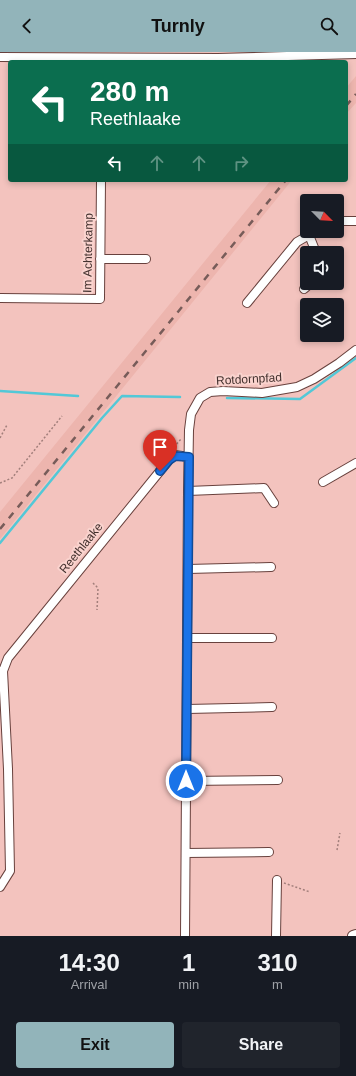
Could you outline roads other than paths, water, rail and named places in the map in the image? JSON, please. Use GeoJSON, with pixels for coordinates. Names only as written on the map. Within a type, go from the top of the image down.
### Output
{"type":"FeatureCollection","features":[{"type":"Feature","properties":{"kind":"street"},"geometry":{"type":"LineString","coordinates":[[0,57],[199,55],[218,58],[280,54],[356,54]]}},
{"type":"Feature","properties":{"kind":"street","name":"Im Achterkamp"},"geometry":{"type":"LineString","coordinates":[[0,298],[100,299],[101,182]]}},
{"type":"Feature","properties":{"kind":"street"},"geometry":{"type":"LineString","coordinates":[[344,221],[356,221]]}},
{"type":"Feature","properties":{"kind":"street"},"geometry":{"type":"LineString","coordinates":[[247,303],[297,242],[303,238]]}},
{"type":"Feature","properties":{"kind":"street"},"geometry":{"type":"LineString","coordinates":[[100,259],[146,259]]}},
{"type":"Feature","properties":{"kind":"street","name":"Rotdornpfad"},"geometry":{"type":"LineString","coordinates":[[189,457],[189,430],[191,414],[200,398],[210,392],[223,391],[262,393],[297,387],[314,379],[356,350]]}},
{"type":"Feature","properties":{"kind":"street","name":"Reethlaake"},"geometry":{"type":"LineString","coordinates":[[2,671],[8,658],[169,460],[175,456],[189,457]]}},
{"type":"Feature","properties":{"kind":"street"},"geometry":{"type":"LineString","coordinates":[[186,936],[189,457]]}},
{"type":"Feature","properties":{"kind":"street"},"geometry":{"type":"LineString","coordinates":[[323,482],[356,463]]}},
{"type":"Feature","properties":{"kind":"street"},"geometry":{"type":"LineString","coordinates":[[188,491],[264,488],[274,503]]}},
{"type":"Feature","properties":{"kind":"street"},"geometry":{"type":"LineString","coordinates":[[188,569],[271,567]]}},
{"type":"Feature","properties":{"kind":"street"},"geometry":{"type":"LineString","coordinates":[[187,638],[272,638]]}},
{"type":"Feature","properties":{"kind":"street"},"geometry":{"type":"LineString","coordinates":[[0,887],[2,877],[10,870],[4,768],[2,671]]}},
{"type":"Feature","properties":{"kind":"street"},"geometry":{"type":"LineString","coordinates":[[187,708],[272,707]]}},
{"type":"Feature","properties":{"kind":"street"},"geometry":{"type":"LineString","coordinates":[[186,781],[278,780]]}},
{"type":"Feature","properties":{"kind":"street"},"geometry":{"type":"LineString","coordinates":[[186,853],[269,852]]}},
{"type":"Feature","properties":{"kind":"street"},"geometry":{"type":"LineString","coordinates":[[276,936],[277,880]]}},
{"type":"Feature","properties":{"kind":"waterway"},"geometry":{"type":"LineString","coordinates":[[227,398],[300,399],[356,358]]}},
{"type":"Feature","properties":{"kind":"waterway"},"geometry":{"type":"LineString","coordinates":[[0,391],[78,396]]}},
{"type":"Feature","properties":{"kind":"waterway"},"geometry":{"type":"LineString","coordinates":[[0,543],[102,418],[122,396],[180,397]]}},
{"type":"Feature","properties":{"kind":"railway"},"geometry":{"type":"LineString","coordinates":[[348,104],[356,94]]}},
{"type":"Feature","properties":{"kind":"railway"},"geometry":{"type":"LineString","coordinates":[[0,529],[284,182]]}}]}
